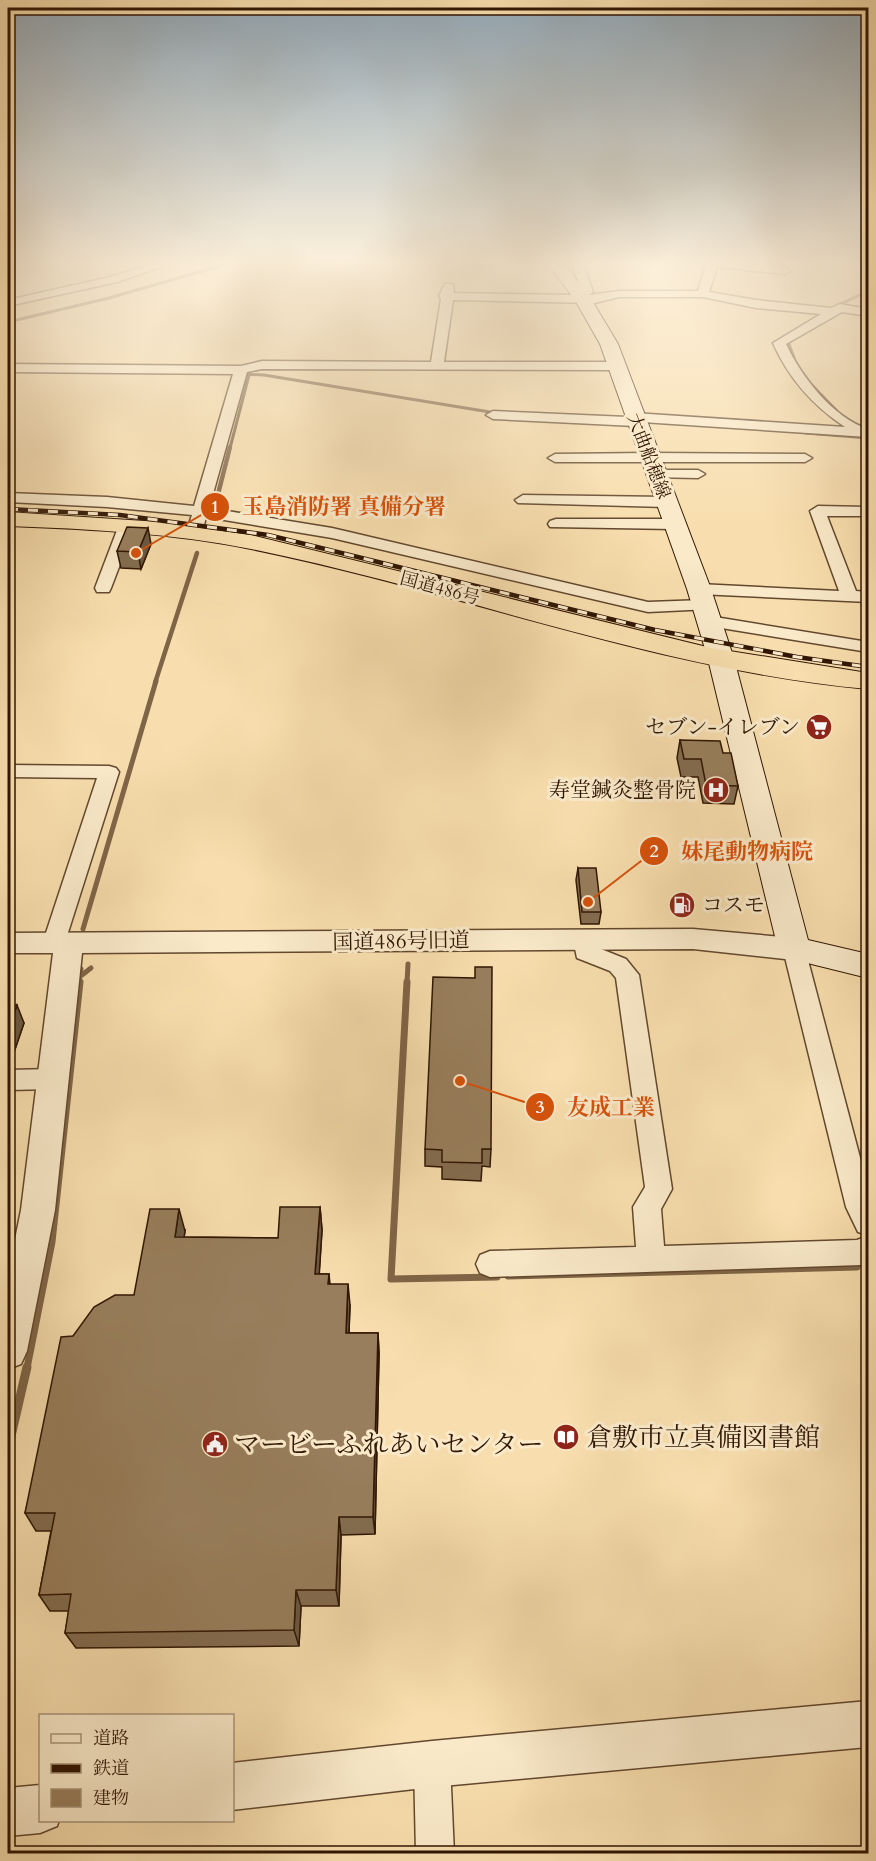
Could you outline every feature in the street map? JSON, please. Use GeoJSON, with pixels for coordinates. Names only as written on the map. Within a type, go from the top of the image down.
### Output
{"type":"FeatureCollection","features":[{"type":"Feature","properties":{"kind":"highway","name":"国道486号"},"geometry":{"type":"LineString","coordinates":[[8,519],[127,525],[197,522],[585,628],[721,659],[868,681]]}},
{"type":"Feature","properties":{"kind":"main road","name":"大曲船穂線"},"geometry":{"type":"LineString","coordinates":[[610,351],[704,605],[721,659],[794,949]]}},
{"type":"Feature","properties":{"kind":"main road"},"geometry":{"type":"LineString","coordinates":[[794,949],[868,966]]}},
{"type":"Feature","properties":{"kind":"street"},"geometry":{"type":"LineString","coordinates":[[436,366],[438,351]]}},
{"type":"Feature","properties":{"kind":"street"},"geometry":{"type":"LineString","coordinates":[[782,351],[791,371],[828,410],[866,433]]}},
{"type":"Feature","properties":{"kind":"street"},"geometry":{"type":"LineString","coordinates":[[8,368],[240,374],[262,365],[616,366]]}},
{"type":"Feature","properties":{"kind":"street"},"geometry":{"type":"LineString","coordinates":[[197,522],[240,374]]}},
{"type":"Feature","properties":{"kind":"street"},"geometry":{"type":"LineString","coordinates":[[493,416],[537,418],[571,416],[866,433]]}},
{"type":"Feature","properties":{"kind":"street"},"geometry":{"type":"LineString","coordinates":[[536,433],[537,418]]}},
{"type":"Feature","properties":{"kind":"street"},"geometry":{"type":"LineString","coordinates":[[555,458],[651,463],[805,458]]}},
{"type":"Feature","properties":{"kind":"street"},"geometry":{"type":"LineString","coordinates":[[651,463],[698,474]]}},
{"type":"Feature","properties":{"kind":"street"},"geometry":{"type":"LineString","coordinates":[[8,498],[107,502],[197,522],[332,533],[648,607],[849,596],[868,597]]}},
{"type":"Feature","properties":{"kind":"street"},"geometry":{"type":"LineString","coordinates":[[523,500],[666,502]]}},
{"type":"Feature","properties":{"kind":"street"},"geometry":{"type":"LineString","coordinates":[[849,596],[818,511],[868,512]]}},
{"type":"Feature","properties":{"kind":"street"},"geometry":{"type":"LineString","coordinates":[[556,524],[674,524]]}},
{"type":"Feature","properties":{"kind":"street"},"geometry":{"type":"LineString","coordinates":[[103,588],[127,525]]}},
{"type":"Feature","properties":{"kind":"street"},"geometry":{"type":"LineString","coordinates":[[704,605],[868,647]]}},
{"type":"Feature","properties":{"kind":"street"},"geometry":{"type":"LineString","coordinates":[[8,771],[109,772],[61,941],[53,1079],[38,1210],[8,1351]]}},
{"type":"Feature","properties":{"kind":"street"},"geometry":{"type":"LineString","coordinates":[[584,939],[585,952],[618,965],[627,975],[659,1189],[646,1207],[651,1258]]}},
{"type":"Feature","properties":{"kind":"street","name":"国道486号旧道"},"geometry":{"type":"LineString","coordinates":[[8,943],[727,940],[794,949]]}},
{"type":"Feature","properties":{"kind":"street"},"geometry":{"type":"LineString","coordinates":[[794,949],[860,1208],[868,1223]]}},
{"type":"Feature","properties":{"kind":"street"},"geometry":{"type":"LineString","coordinates":[[8,1080],[53,1079]]}},
{"type":"Feature","properties":{"kind":"street"},"geometry":{"type":"LineString","coordinates":[[490,1264],[861,1252],[868,1248]]}},
{"type":"Feature","properties":{"kind":"street"},"geometry":{"type":"LineString","coordinates":[[234,1787],[432,1764],[868,1724]]}},
{"type":"Feature","properties":{"kind":"street"},"geometry":{"type":"LineString","coordinates":[[432,1764],[435,1854]]}},
{"type":"Feature","properties":{"kind":"street"},"geometry":{"type":"LineString","coordinates":[[8,1812],[39,1809]]}},
{"type":"Feature","properties":{"kind":"building"},"geometry":{"type":"Polygon","coordinates":[[[127,527],[148,528],[138,552],[117,551],[127,527]]]}},
{"type":"Feature","properties":{"kind":"building"},"geometry":{"type":"Polygon","coordinates":[[[680,740],[720,741],[723,753],[731,753],[738,786],[706,785],[701,759],[684,759],[680,740]]]}},
{"type":"Feature","properties":{"kind":"building"},"geometry":{"type":"Polygon","coordinates":[[[578,868],[596,868],[601,912],[582,912],[578,868]]]}},
{"type":"Feature","properties":{"kind":"building"},"geometry":{"type":"Polygon","coordinates":[[[475,967],[492,967],[491,1149],[482,1149],[482,1163],[442,1162],[442,1150],[425,1149],[433,977],[475,978],[475,967]]]}},
{"type":"Feature","properties":{"kind":"building"},"geometry":{"type":"Polygon","coordinates":[[[8,1005],[17,1005],[8,1032],[8,1005]]]}},
{"type":"Feature","properties":{"kind":"building","name":"マービーふれあいセンター"},"geometry":{"type":"Polygon","coordinates":[[[280,1207],[320,1207],[315,1274],[329,1274],[328,1284],[348,1284],[346,1333],[378,1333],[373,1517],[339,1517],[336,1590],[296,1590],[294,1630],[65,1633],[71,1594],[39,1595],[55,1513],[25,1513],[61,1337],[73,1336],[94,1307],[115,1295],[134,1295],[150,1209],[179,1209],[175,1237],[278,1238],[280,1207]]]}},
{"type":"Feature","properties":{"kind":"waterway"},"geometry":{"type":"LineString","coordinates":[[791,351],[798,369]]}},
{"type":"Feature","properties":{"kind":"waterway"},"geometry":{"type":"LineString","coordinates":[[239,374],[264,375],[496,413]]}},
{"type":"Feature","properties":{"kind":"waterway"},"geometry":{"type":"LineString","coordinates":[[230,448],[249,375]]}},
{"type":"Feature","properties":{"kind":"waterway"},"geometry":{"type":"LineString","coordinates":[[804,377],[837,411]]}},
{"type":"Feature","properties":{"kind":"waterway"},"geometry":{"type":"LineString","coordinates":[[806,433],[868,438]]}},
{"type":"Feature","properties":{"kind":"waterway"},"geometry":{"type":"LineString","coordinates":[[216,502],[230,447]]}},
{"type":"Feature","properties":{"kind":"waterway"},"geometry":{"type":"LineString","coordinates":[[155,683],[197,553]]}},
{"type":"Feature","properties":{"kind":"waterway"},"geometry":{"type":"LineString","coordinates":[[83,929],[156,681]]}},
{"type":"Feature","properties":{"kind":"waterway"},"geometry":{"type":"LineString","coordinates":[[407,983],[408,964]]}},
{"type":"Feature","properties":{"kind":"waterway"},"geometry":{"type":"LineString","coordinates":[[82,975],[91,968]]}},
{"type":"Feature","properties":{"kind":"waterway"},"geometry":{"type":"LineString","coordinates":[[79,983],[81,969]]}},
{"type":"Feature","properties":{"kind":"waterway"},"geometry":{"type":"LineString","coordinates":[[27,1368],[52,1242],[80,982]]}},
{"type":"Feature","properties":{"kind":"waterway"},"geometry":{"type":"LineString","coordinates":[[407,982],[391,1279],[497,1277]]}},
{"type":"Feature","properties":{"kind":"waterway"},"geometry":{"type":"LineString","coordinates":[[508,1276],[857,1267]]}},
{"type":"Feature","properties":{"kind":"waterway"},"geometry":{"type":"LineString","coordinates":[[8,1449],[27,1367]]}},
{"type":"Feature","properties":{"kind":"railway"},"geometry":{"type":"LineString","coordinates":[[8,509],[120,515],[268,535],[655,630],[797,657],[868,667]]}},
{"type":"Feature","properties":{"kind":"place","name":"玉島消防署 真備分署"},"geometry":{"type":"Point","coordinates":[136,553]}},
{"type":"Feature","properties":{"kind":"place","name":"セブン-イレブン"},"geometry":{"type":"Point","coordinates":[819,727]}},
{"type":"Feature","properties":{"kind":"place","name":"寿堂鍼灸整骨院"},"geometry":{"type":"Point","coordinates":[716,790]}},
{"type":"Feature","properties":{"kind":"place","name":"妹尾動物病院"},"geometry":{"type":"Point","coordinates":[588,902]}},
{"type":"Feature","properties":{"kind":"place","name":"コスモ"},"geometry":{"type":"Point","coordinates":[682,905]}},
{"type":"Feature","properties":{"kind":"place","name":"友成工業"},"geometry":{"type":"Point","coordinates":[460,1081]}},
{"type":"Feature","properties":{"kind":"place","name":"倉敷市立真備図書館"},"geometry":{"type":"Point","coordinates":[566,1437]}},
{"type":"Feature","properties":{"kind":"place","name":"マービーふれあいセンター"},"geometry":{"type":"Point","coordinates":[215,1444]}}]}
